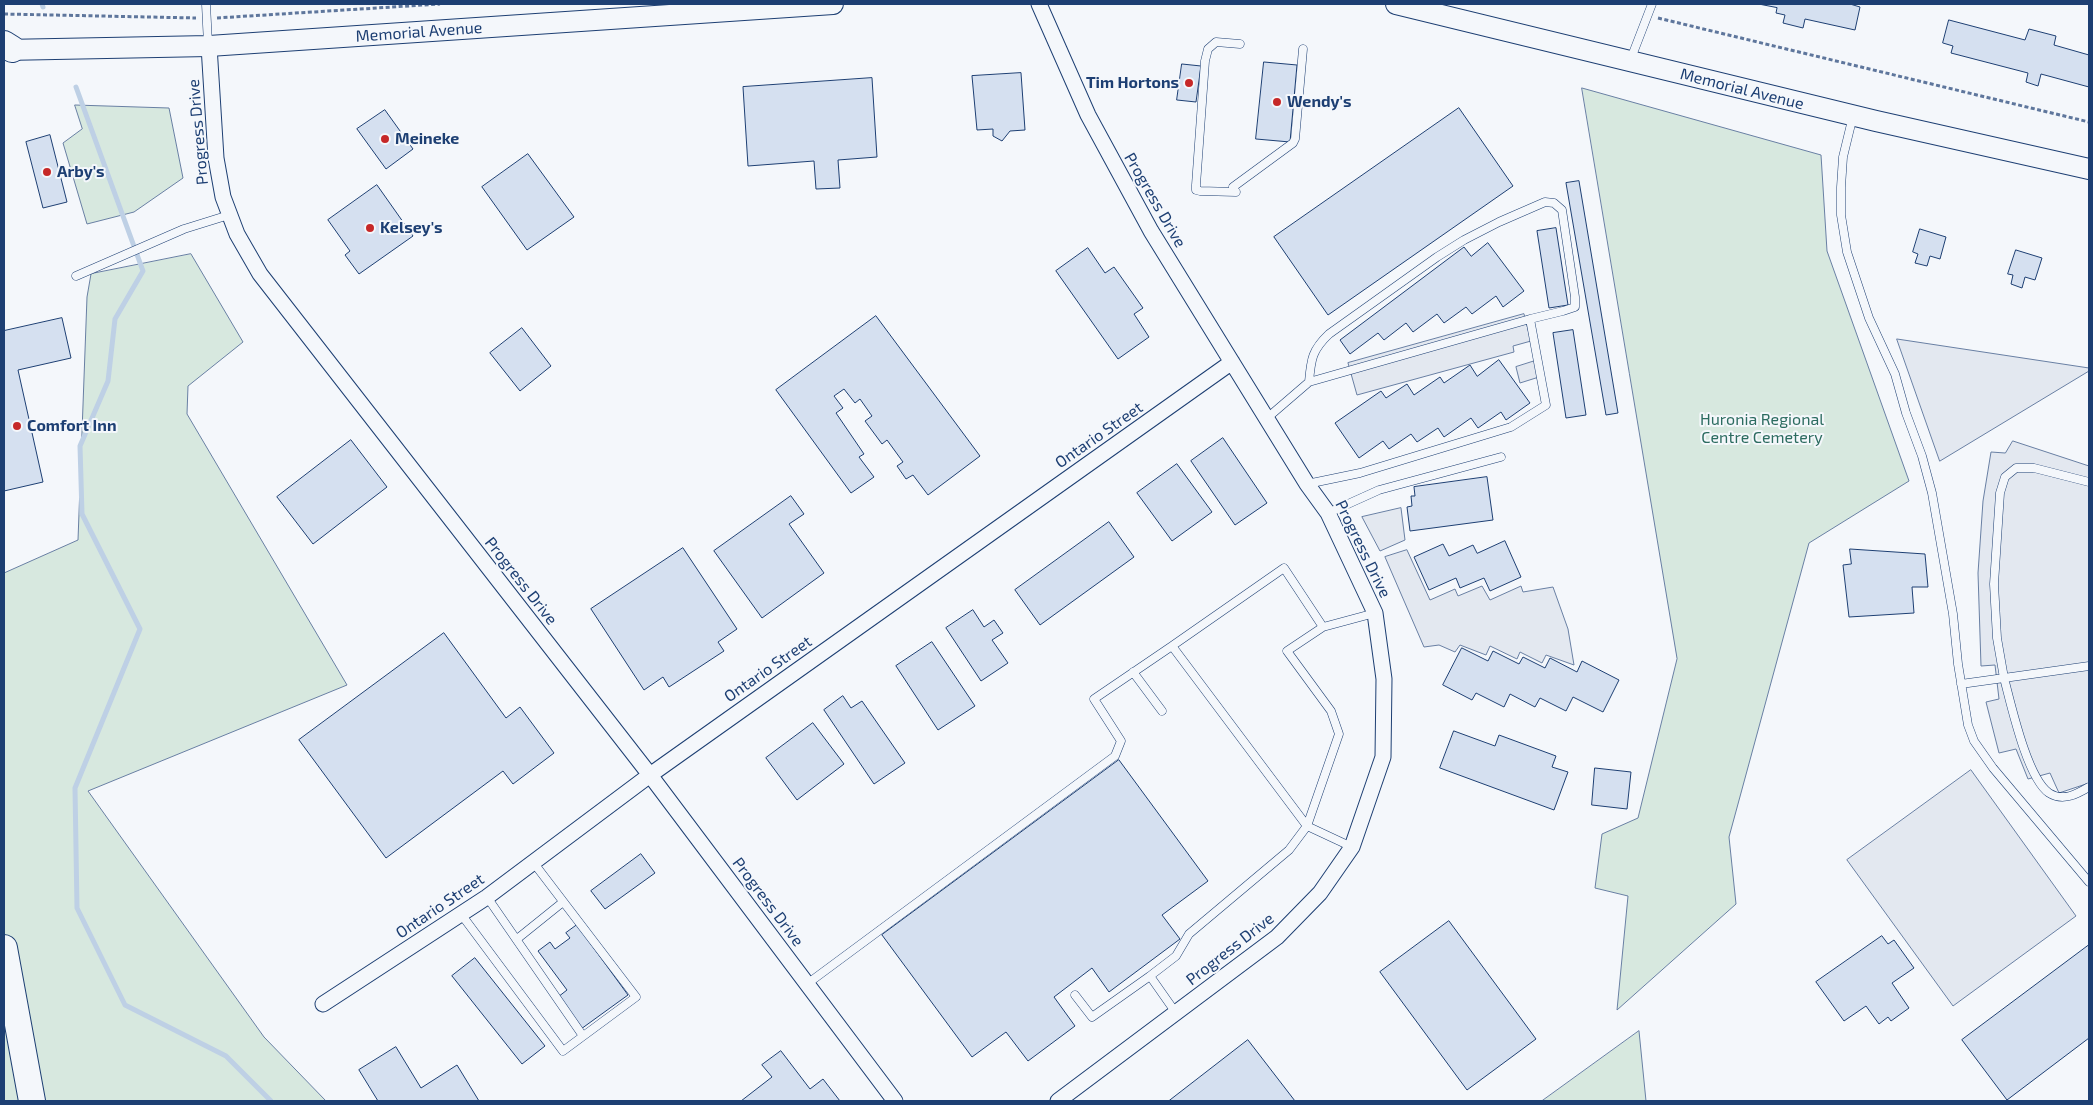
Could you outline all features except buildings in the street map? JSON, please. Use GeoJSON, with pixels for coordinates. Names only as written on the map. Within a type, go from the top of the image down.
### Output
{"type":"FeatureCollection","features":[{"type":"Feature","properties":{"kind":"highway"},"geometry":{"type":"LineString","coordinates":[[4,948],[32,1101]]}},
{"type":"Feature","properties":{"kind":"main road","name":"Memorial Avenue"},"geometry":{"type":"LineString","coordinates":[[7,48],[208,46],[833,4]]}},
{"type":"Feature","properties":{"kind":"main road","name":"Memorial Avenue"},"geometry":{"type":"LineString","coordinates":[[1396,4],[1853,116],[2089,169]]}},
{"type":"Feature","properties":{"kind":"street","name":"Progress Drive"},"geometry":{"type":"LineString","coordinates":[[1039,4],[1088,115],[1151,230],[1266,419],[1307,484],[1328,513],[1375,613],[1384,679],[1383,756],[1352,847],[1320,893],[1278,937],[1058,1101]]}},
{"type":"Feature","properties":{"kind":"street","name":"Progress Drive"},"geometry":{"type":"LineString","coordinates":[[208,46],[218,174],[223,197],[243,246],[260,274],[650,775],[895,1101]]}},
{"type":"Feature","properties":{"kind":"street","name":"Ontario Street"},"geometry":{"type":"LineString","coordinates":[[323,1004],[487,897],[650,775],[1232,362]]}},
{"type":"Feature","properties":{"kind":"lane"},"geometry":{"type":"LineString","coordinates":[[206,4],[208,46]]}},
{"type":"Feature","properties":{"kind":"lane"},"geometry":{"type":"LineString","coordinates":[[1630,61],[1652,4]]}},
{"type":"Feature","properties":{"kind":"lane"},"geometry":{"type":"LineString","coordinates":[[1240,44],[1216,42],[1208,49],[1205,61],[1196,190],[1235,190],[1293,142],[1295,139],[1303,49]]}},
{"type":"Feature","properties":{"kind":"lane"},"geometry":{"type":"LineString","coordinates":[[1853,116],[1844,157],[1841,187],[1841,215],[1847,252],[1869,318],[1894,374],[1922,456],[1932,494],[1953,614],[1968,725],[1974,741],[1993,768],[2089,882]]}},
{"type":"Feature","properties":{"kind":"lane"},"geometry":{"type":"LineString","coordinates":[[1266,419],[1309,382],[1530,318],[1563,311],[1575,306],[1562,210],[1554,203],[1545,202],[1464,240],[1437,257],[1329,334],[1318,344],[1311,359],[1309,382]]}},
{"type":"Feature","properties":{"kind":"lane"},"geometry":{"type":"LineString","coordinates":[[76,276],[184,229],[229,215]]}},
{"type":"Feature","properties":{"kind":"lane"},"geometry":{"type":"LineString","coordinates":[[1307,484],[1360,473],[1511,427],[1546,405],[1530,318]]}},
{"type":"Feature","properties":{"kind":"lane"},"geometry":{"type":"LineString","coordinates":[[1328,513],[1379,490],[1501,457]]}},
{"type":"Feature","properties":{"kind":"lane"},"geometry":{"type":"LineString","coordinates":[[2089,482],[2034,468],[2016,468],[2005,477],[2000,493],[1994,584],[1997,638],[2004,678],[2017,727],[2038,781],[2049,793],[2061,797],[2073,796],[2089,787]]}},
{"type":"Feature","properties":{"kind":"lane"},"geometry":{"type":"LineString","coordinates":[[807,984],[1115,756],[1122,741],[1094,699],[1133,672],[1284,568],[1323,628]]}},
{"type":"Feature","properties":{"kind":"lane"},"geometry":{"type":"LineString","coordinates":[[1076,995],[1092,1017],[1176,956],[1189,934],[1289,850],[1307,826],[1339,734],[1332,711],[1287,651],[1323,628],[1375,613]]}},
{"type":"Feature","properties":{"kind":"lane"},"geometry":{"type":"LineString","coordinates":[[1172,646],[1307,826],[1352,847]]}},
{"type":"Feature","properties":{"kind":"lane"},"geometry":{"type":"LineString","coordinates":[[1961,684],[2089,666]]}},
{"type":"Feature","properties":{"kind":"lane"},"geometry":{"type":"LineString","coordinates":[[1133,672],[1162,711]]}},
{"type":"Feature","properties":{"kind":"lane"},"geometry":{"type":"LineString","coordinates":[[461,914],[562,1051],[583,1036],[636,997],[533,862]]}},
{"type":"Feature","properties":{"kind":"lane"},"geometry":{"type":"LineString","coordinates":[[487,897],[583,1036]]}},
{"type":"Feature","properties":{"kind":"lane"},"geometry":{"type":"LineString","coordinates":[[517,939],[563,902]]}},
{"type":"Feature","properties":{"kind":"lane"},"geometry":{"type":"LineString","coordinates":[[1150,976],[1176,1013]]}},
{"type":"Feature","properties":{"kind":"path"},"geometry":{"type":"LineString","coordinates":[[4,14],[206,19],[440,4]]}},
{"type":"Feature","properties":{"kind":"path"},"geometry":{"type":"LineString","coordinates":[[1647,15],[2089,122]]}},
{"type":"Feature","properties":{"kind":"green space","name":"Huronia Regional Centre Cemetery"},"geometry":{"type":"Polygon","coordinates":[[[1582,88],[1821,155],[1827,251],[1909,481],[1809,543],[1729,837],[1736,904],[1617,1010],[1628,896],[1595,888],[1602,834],[1638,818],[1677,659],[1582,88]]]}},
{"type":"Feature","properties":{"kind":"green space"},"geometry":{"type":"Polygon","coordinates":[[[75,105],[169,108],[183,178],[134,212],[87,224],[63,143],[82,129],[75,105]]]}},
{"type":"Feature","properties":{"kind":"green space"},"geometry":{"type":"Polygon","coordinates":[[[191,254],[243,342],[188,386],[187,414],[347,685],[88,791],[264,1037],[326,1101],[4,1101],[4,573],[78,540],[87,297],[91,274],[191,254]]]}},
{"type":"Feature","properties":{"kind":"green space"},"geometry":{"type":"Polygon","coordinates":[[[1639,1031],[1646,1101],[1542,1101],[1639,1031]]]}},
{"type":"Feature","properties":{"kind":"shaded area"},"geometry":{"type":"Polygon","coordinates":[[[1524,314],[1531,341],[1513,346],[1514,352],[1357,395],[1348,363],[1524,314]]]}},
{"type":"Feature","properties":{"kind":"shaded area"},"geometry":{"type":"Polygon","coordinates":[[[1897,339],[2089,368],[2089,371],[1940,461],[1897,339]]]}},
{"type":"Feature","properties":{"kind":"shaded area"},"geometry":{"type":"Polygon","coordinates":[[[1535,361],[1539,377],[1520,383],[1516,367],[1535,361]]]}},
{"type":"Feature","properties":{"kind":"shaded area"},"geometry":{"type":"Polygon","coordinates":[[[2013,441],[2089,466],[2089,783],[2059,793],[2050,773],[2028,779],[2016,749],[1999,753],[1986,702],[1999,699],[1995,665],[1981,666],[1978,573],[1983,501],[1991,452],[2005,453],[2013,441]]]}},
{"type":"Feature","properties":{"kind":"shaded area"},"geometry":{"type":"Polygon","coordinates":[[[1401,508],[1405,540],[1380,551],[1362,517],[1401,508]]]}},
{"type":"Feature","properties":{"kind":"shaded area"},"geometry":{"type":"Polygon","coordinates":[[[1407,550],[1430,600],[1455,589],[1458,596],[1482,586],[1490,600],[1521,586],[1523,592],[1553,587],[1568,629],[1574,665],[1546,655],[1542,663],[1520,652],[1517,659],[1490,646],[1486,655],[1460,645],[1455,652],[1439,645],[1424,647],[1385,557],[1407,550]]]}},
{"type":"Feature","properties":{"kind":"shaded area"},"geometry":{"type":"Polygon","coordinates":[[[1971,770],[2076,916],[1953,1006],[1847,860],[1971,770]]]}},
{"type":"Feature","properties":{"kind":"waterway"},"geometry":{"type":"LineString","coordinates":[[76,87],[143,271],[115,319],[108,381],[80,446],[82,514],[140,629],[75,788],[77,908],[125,1005],[226,1056],[271,1101]]}},
{"type":"Feature","properties":{"kind":"place","name":"Tim Hortons"},"geometry":{"type":"Point","coordinates":[1189,83]}},
{"type":"Feature","properties":{"kind":"place","name":"Wendy's"},"geometry":{"type":"Point","coordinates":[1277,102]}},
{"type":"Feature","properties":{"kind":"place","name":"Meineke"},"geometry":{"type":"Point","coordinates":[385,139]}},
{"type":"Feature","properties":{"kind":"place","name":"Arby's"},"geometry":{"type":"Point","coordinates":[47,172]}},
{"type":"Feature","properties":{"kind":"place","name":"Kelsey's"},"geometry":{"type":"Point","coordinates":[370,228]}},
{"type":"Feature","properties":{"kind":"place","name":"Comfort Inn"},"geometry":{"type":"Point","coordinates":[17,426]}}]}
